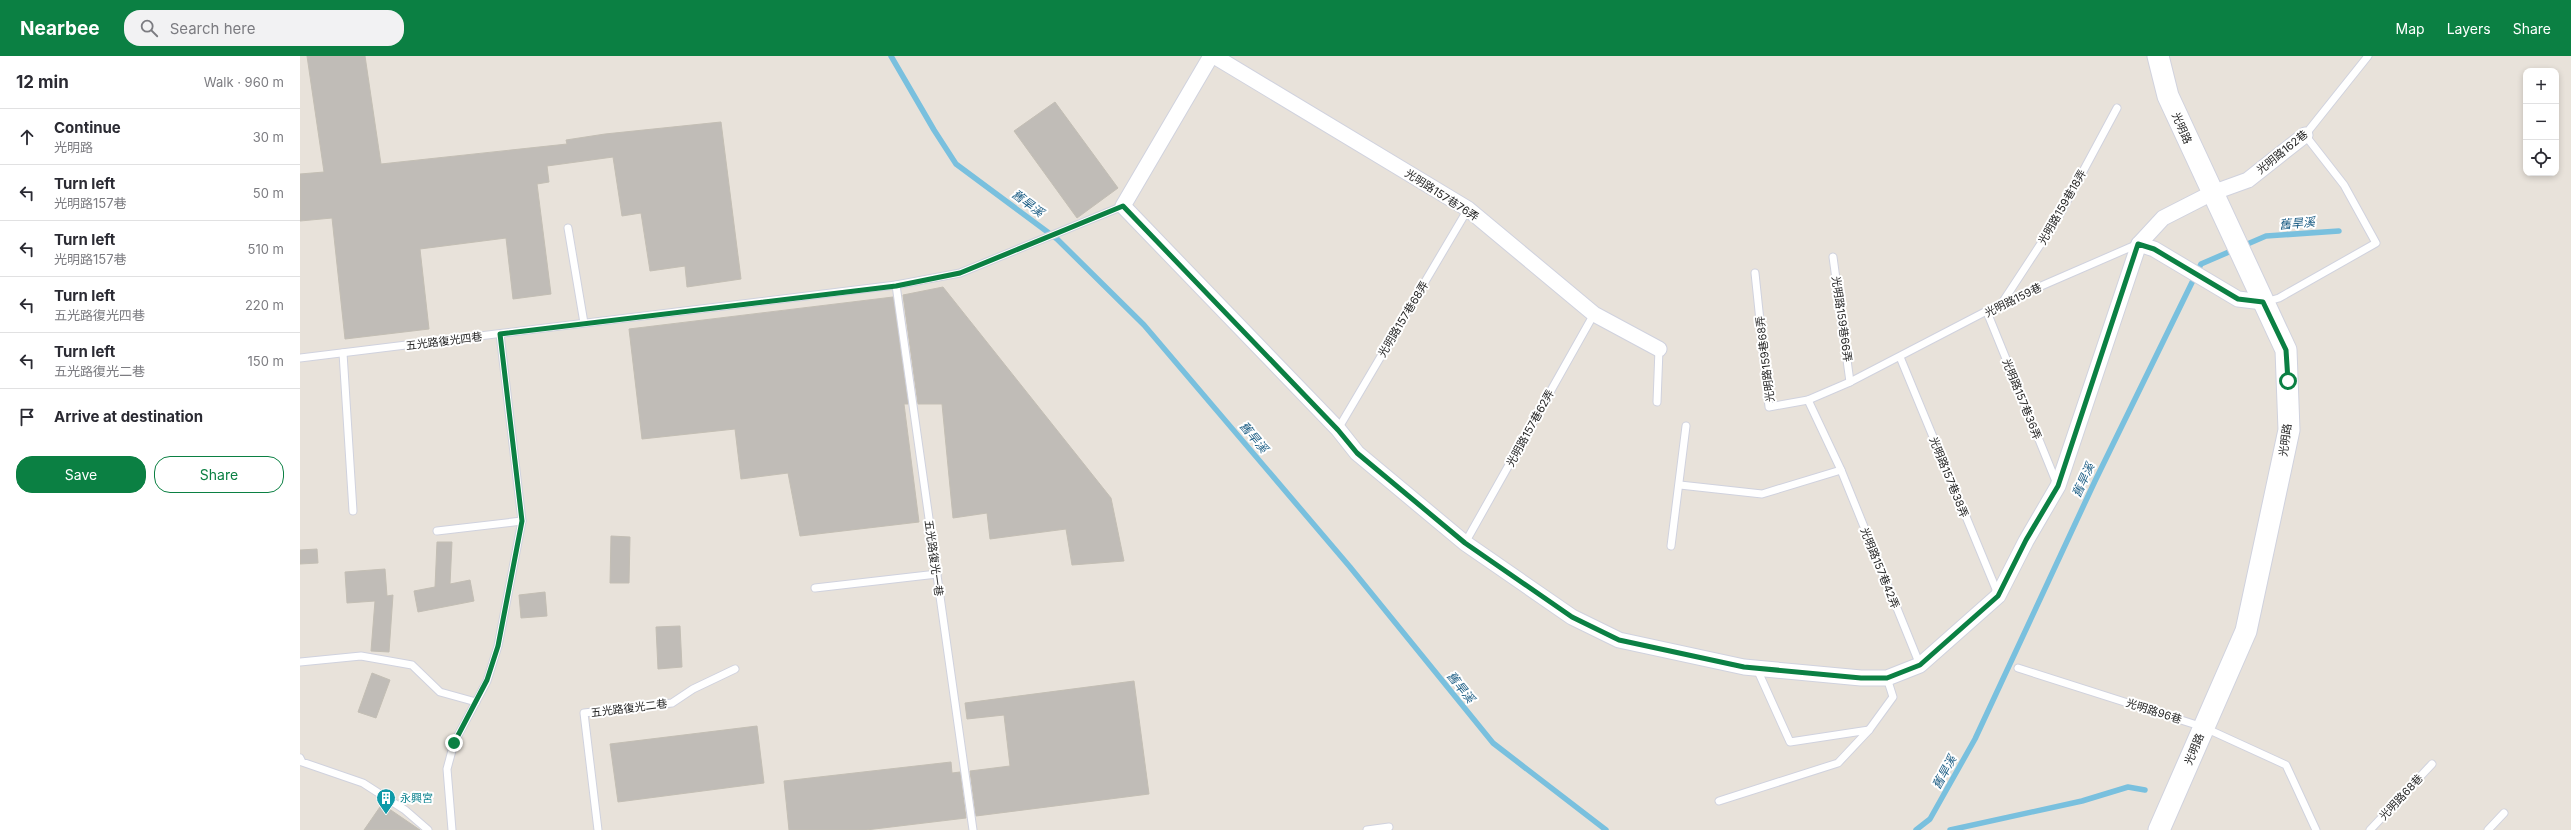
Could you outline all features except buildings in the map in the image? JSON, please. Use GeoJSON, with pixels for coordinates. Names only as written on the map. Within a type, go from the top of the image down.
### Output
{"type":"FeatureCollection","features":[{"type":"Feature","properties":{"kind":"street"},"geometry":{"type":"LineString","coordinates":[[1210,56],[1123,206],[1338,430],[1357,453],[1465,543],[1572,617],[1619,640],[1757,668],[1861,678],[1887,678],[1920,665],[1998,596],[2026,540],[2058,486],[2138,244],[2154,249],[2238,299],[2263,302]]}},
{"type":"Feature","properties":{"kind":"street","name":"光明路157巷76弄"},"geometry":{"type":"LineString","coordinates":[[1214,56],[1468,209],[1594,314],[1659,349]]}},
{"type":"Feature","properties":{"kind":"street","name":"光明路"},"geometry":{"type":"LineString","coordinates":[[2158,56],[2168,96],[2247,269],[2286,350],[2289,430],[2246,632],[2203,726],[2159,830]]}},
{"type":"Feature","properties":{"kind":"street","name":"光明路162巷"},"geometry":{"type":"LineString","coordinates":[[2212,193],[2248,180],[2305,135]]}},
{"type":"Feature","properties":{"kind":"street","name":"光明路159巷"},"geometry":{"type":"LineString","coordinates":[[2138,244],[2162,218],[2212,193]]}},
{"type":"Feature","properties":{"kind":"lane","name":"光明路162巷"},"geometry":{"type":"LineString","coordinates":[[2305,135],[2368,56]]}},
{"type":"Feature","properties":{"kind":"lane","name":"光明路159巷18弄"},"geometry":{"type":"LineString","coordinates":[[2002,303],[2059,216],[2117,108]]}},
{"type":"Feature","properties":{"kind":"lane"},"geometry":{"type":"LineString","coordinates":[[2263,302],[2279,298],[2376,243],[2344,185],[2305,135]]}},
{"type":"Feature","properties":{"kind":"lane","name":"五光路復光四巷"},"geometry":{"type":"LineString","coordinates":[[300,358],[896,286],[960,273],[1123,206]]}},
{"type":"Feature","properties":{"kind":"lane","name":"光明路157巷68弄"},"geometry":{"type":"LineString","coordinates":[[1338,430],[1468,209]]}},
{"type":"Feature","properties":{"kind":"lane"},"geometry":{"type":"LineString","coordinates":[[568,228],[584,323]]}},
{"type":"Feature","properties":{"kind":"lane","name":"光明路159巷"},"geometry":{"type":"LineString","coordinates":[[1808,400],[1850,382],[1900,357],[2002,303],[2138,244]]}},
{"type":"Feature","properties":{"kind":"lane","name":"光明路159巷66弄"},"geometry":{"type":"LineString","coordinates":[[1833,256],[1850,382]]}},
{"type":"Feature","properties":{"kind":"lane","name":"光明路159巷68弄"},"geometry":{"type":"LineString","coordinates":[[1755,273],[1769,407],[1808,400]]}},
{"type":"Feature","properties":{"kind":"lane","name":"五光路復光一巷"},"geometry":{"type":"LineString","coordinates":[[896,286],[973,830]]}},
{"type":"Feature","properties":{"kind":"lane","name":"光明路157巷36弄"},"geometry":{"type":"LineString","coordinates":[[1987,312],[2058,486]]}},
{"type":"Feature","properties":{"kind":"lane","name":"光明路157巷62弄"},"geometry":{"type":"LineString","coordinates":[[1465,543],[1594,314]]}},
{"type":"Feature","properties":{"kind":"lane"},"geometry":{"type":"LineString","coordinates":[[452,830],[448,769],[454,743],[487,680],[498,646],[522,521],[500,334]]}},
{"type":"Feature","properties":{"kind":"lane"},"geometry":{"type":"LineString","coordinates":[[1657,402],[1659,349]]}},
{"type":"Feature","properties":{"kind":"lane"},"geometry":{"type":"LineString","coordinates":[[343,353],[353,511]]}},
{"type":"Feature","properties":{"kind":"lane","name":"光明路157巷38弄"},"geometry":{"type":"LineString","coordinates":[[1900,357],[1998,596]]}},
{"type":"Feature","properties":{"kind":"lane","name":"光明路157巷42弄"},"geometry":{"type":"LineString","coordinates":[[1808,400],[1841,470],[1920,665]]}},
{"type":"Feature","properties":{"kind":"lane"},"geometry":{"type":"LineString","coordinates":[[1671,546],[1680,485],[1686,426]]}},
{"type":"Feature","properties":{"kind":"lane"},"geometry":{"type":"LineString","coordinates":[[1680,485],[1762,494],[1841,470]]}},
{"type":"Feature","properties":{"kind":"lane"},"geometry":{"type":"LineString","coordinates":[[437,531],[522,521]]}},
{"type":"Feature","properties":{"kind":"lane"},"geometry":{"type":"LineString","coordinates":[[815,588],[937,574]]}},
{"type":"Feature","properties":{"kind":"lane"},"geometry":{"type":"LineString","coordinates":[[300,662],[362,656],[412,665],[440,692],[476,702]]}},
{"type":"Feature","properties":{"kind":"lane"},"geometry":{"type":"LineString","coordinates":[[1757,668],[1790,742],[1868,730]]}},
{"type":"Feature","properties":{"kind":"lane","name":"光明路96巷"},"geometry":{"type":"LineString","coordinates":[[2018,668],[2203,726],[2286,765],[2316,830]]}},
{"type":"Feature","properties":{"kind":"lane","name":"五光路復光二巷"},"geometry":{"type":"LineString","coordinates":[[598,830],[584,713],[672,703],[693,689],[735,669]]}},
{"type":"Feature","properties":{"kind":"lane"},"geometry":{"type":"LineString","coordinates":[[1719,801],[1838,762],[1868,730],[1893,698],[1887,678]]}},
{"type":"Feature","properties":{"kind":"lane"},"geometry":{"type":"LineString","coordinates":[[300,758],[302,762],[364,783],[405,810],[428,830]]}},
{"type":"Feature","properties":{"kind":"lane","name":"光明路68巷"},"geometry":{"type":"LineString","coordinates":[[2370,830],[2432,764]]}},
{"type":"Feature","properties":{"kind":"lane"},"geometry":{"type":"LineString","coordinates":[[2488,830],[2504,813]]}},
{"type":"Feature","properties":{"kind":"lane"},"geometry":{"type":"LineString","coordinates":[[1367,830],[1389,827]]}},
{"type":"Feature","properties":{"kind":"waterway","name":"舊旱溪"},"geometry":{"type":"LineString","coordinates":[[891,56],[934,130],[956,164],[1057,239],[1144,325],[1350,567],[1493,743],[1606,830]]}},
{"type":"Feature","properties":{"kind":"waterway","name":"舊旱溪"},"geometry":{"type":"LineString","coordinates":[[1916,830],[1930,819],[1975,739],[2095,481],[2201,264],[2266,236],[2339,231]]}},
{"type":"Feature","properties":{"kind":"waterway"},"geometry":{"type":"LineString","coordinates":[[1950,830],[2082,801],[2128,787],[2145,790]]}},
{"type":"Feature","properties":{"kind":"place","name":"永興宮"},"geometry":{"type":"Point","coordinates":[386,815]}},
{"type":"Feature","properties":{"kind":"route"},"geometry":{"type":"LineString","coordinates":[[454,743],[487,680],[498,646],[522,521],[500,334],[896,286],[960,273],[1123,206],[1338,430],[1357,453],[1465,543],[1572,617],[1619,640],[1744,667],[1861,678],[1887,678],[1920,665],[1998,596],[2026,540],[2058,486],[2138,244],[2154,249],[2238,299],[2263,302],[2286,350],[2288,381]]}}]}
